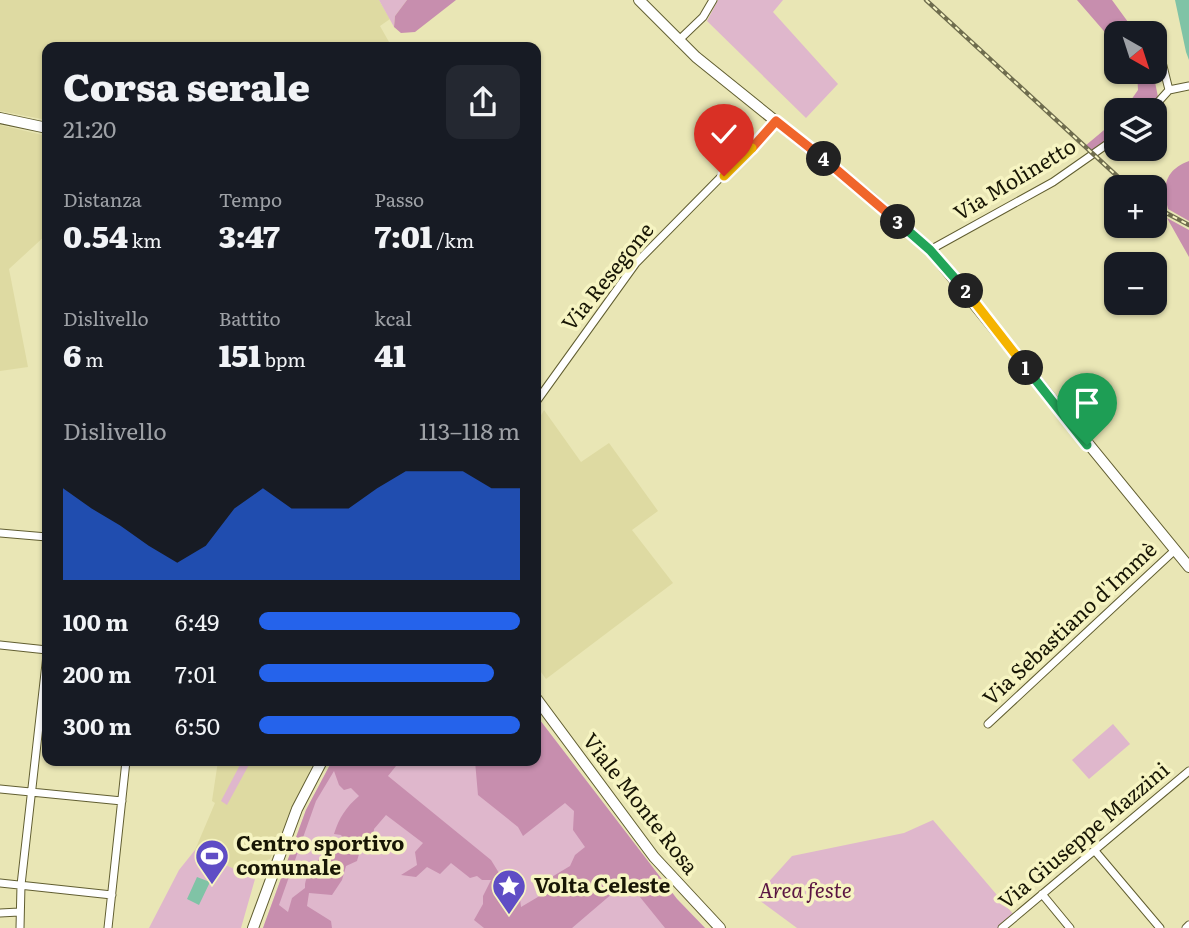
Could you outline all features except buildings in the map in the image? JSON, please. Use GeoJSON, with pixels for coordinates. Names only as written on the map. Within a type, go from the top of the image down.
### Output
{"type":"FeatureCollection","features":[{"type":"Feature","properties":{"kind":"street"},"geometry":{"type":"LineString","coordinates":[[639,0],[678,41],[930,250],[1189,567]]}},
{"type":"Feature","properties":{"kind":"street"},"geometry":{"type":"LineString","coordinates":[[678,41],[703,17],[713,0]]}},
{"type":"Feature","properties":{"kind":"street"},"geometry":{"type":"LineString","coordinates":[[1167,82],[1169,90]]}},
{"type":"Feature","properties":{"kind":"street"},"geometry":{"type":"LineString","coordinates":[[1162,98],[1169,90],[1189,86]]}},
{"type":"Feature","properties":{"kind":"street"},"geometry":{"type":"LineString","coordinates":[[0,118],[42,127]]}},
{"type":"Feature","properties":{"kind":"street","name":"Via Resegone"},"geometry":{"type":"LineString","coordinates":[[541,395],[636,263],[776,121]]}},
{"type":"Feature","properties":{"kind":"street","name":"Via Molinetto"},"geometry":{"type":"LineString","coordinates":[[930,250],[1053,182],[1104,146]]}},
{"type":"Feature","properties":{"kind":"street"},"geometry":{"type":"LineString","coordinates":[[0,533],[42,537]]}},
{"type":"Feature","properties":{"kind":"street","name":"Via Sebastiano d'Immè"},"geometry":{"type":"LineString","coordinates":[[988,724],[1175,550]]}},
{"type":"Feature","properties":{"kind":"street"},"geometry":{"type":"LineString","coordinates":[[0,645],[42,651]]}},
{"type":"Feature","properties":{"kind":"street"},"geometry":{"type":"LineString","coordinates":[[20,928],[21,885],[42,699]]}},
{"type":"Feature","properties":{"kind":"street","name":"Viale Monte Rosa"},"geometry":{"type":"LineString","coordinates":[[541,705],[654,857],[720,928]]}},
{"type":"Feature","properties":{"kind":"street"},"geometry":{"type":"LineString","coordinates":[[108,928],[126,766]]}},
{"type":"Feature","properties":{"kind":"street"},"geometry":{"type":"LineString","coordinates":[[253,928],[297,809],[319,766]]}},
{"type":"Feature","properties":{"kind":"street","name":"Via Giuseppe Mazzini"},"geometry":{"type":"LineString","coordinates":[[1002,928],[1189,771]]}},
{"type":"Feature","properties":{"kind":"street"},"geometry":{"type":"LineString","coordinates":[[0,789],[122,801]]}},
{"type":"Feature","properties":{"kind":"street"},"geometry":{"type":"LineString","coordinates":[[1094,851],[1160,928]]}},
{"type":"Feature","properties":{"kind":"street"},"geometry":{"type":"LineString","coordinates":[[0,883],[112,895]]}},
{"type":"Feature","properties":{"kind":"street"},"geometry":{"type":"LineString","coordinates":[[1042,894],[1070,928]]}},
{"type":"Feature","properties":{"kind":"street"},"geometry":{"type":"LineString","coordinates":[[0,913],[19,912]]}},
{"type":"Feature","properties":{"kind":"shaded area"},"geometry":{"type":"Polygon","coordinates":[[[0,0],[379,0],[390,19],[380,26],[389,42],[42,42],[42,119],[0,111],[0,0]]]}},
{"type":"Feature","properties":{"kind":"shaded area"},"geometry":{"type":"Polygon","coordinates":[[[407,0],[456,0],[415,32],[401,33],[394,27],[395,16],[407,0]]]}},
{"type":"Feature","properties":{"kind":"shaded area"},"geometry":{"type":"Polygon","coordinates":[[[1077,0],[1112,0],[1127,21],[1104,21],[1104,31],[1077,0]]]}},
{"type":"Feature","properties":{"kind":"shaded area"},"geometry":{"type":"Polygon","coordinates":[[[1175,0],[1189,0],[1189,60],[1186,52],[1175,0]]]}},
{"type":"Feature","properties":{"kind":"shaded area"},"geometry":{"type":"Polygon","coordinates":[[[1138,84],[1155,84],[1158,98],[1132,98],[1138,90],[1138,84]]]}},
{"type":"Feature","properties":{"kind":"shaded area"},"geometry":{"type":"Polygon","coordinates":[[[0,125],[42,135],[42,239],[9,269],[28,367],[0,371],[0,125]]]}},
{"type":"Feature","properties":{"kind":"shaded area"},"geometry":{"type":"Polygon","coordinates":[[[1104,130],[1104,147],[1094,154],[1085,146],[1104,130]]]}},
{"type":"Feature","properties":{"kind":"shaded area"},"geometry":{"type":"Polygon","coordinates":[[[1189,161],[1189,221],[1168,209],[1167,204],[1167,180],[1181,165],[1189,161]]]}},
{"type":"Feature","properties":{"kind":"shaded area"},"geometry":{"type":"Polygon","coordinates":[[[1167,218],[1189,230],[1189,257],[1167,218]]]}},
{"type":"Feature","properties":{"kind":"shaded area"},"geometry":{"type":"Polygon","coordinates":[[[544,410],[581,462],[609,443],[658,511],[632,530],[673,583],[546,679],[541,672],[541,415],[544,410]]]}},
{"type":"Feature","properties":{"kind":"shaded area"},"geometry":{"type":"Polygon","coordinates":[[[541,722],[677,899],[705,928],[665,928],[627,881],[572,928],[484,928],[474,920],[491,880],[482,880],[477,876],[470,878],[451,863],[440,874],[427,867],[416,877],[401,875],[417,865],[415,852],[423,843],[386,815],[374,829],[372,845],[361,847],[357,861],[346,866],[342,880],[332,895],[309,893],[307,906],[331,921],[332,928],[263,928],[306,810],[329,766],[396,766],[388,776],[491,860],[499,873],[508,874],[504,883],[520,899],[521,907],[543,894],[545,881],[570,866],[575,855],[585,847],[573,830],[574,811],[565,803],[523,836],[518,827],[478,795],[475,766],[541,766],[541,722]],[[334,771],[316,801],[279,905],[288,912],[292,898],[305,888],[315,864],[334,844],[336,846],[345,841],[341,835],[334,834],[344,813],[359,796],[351,788],[344,790],[334,771]]]}},
{"type":"Feature","properties":{"kind":"shaded area"},"geometry":{"type":"Polygon","coordinates":[[[217,766],[312,766],[270,859],[261,862],[255,879],[195,850],[215,803],[212,801],[217,766]]]}},
{"type":"Feature","properties":{"kind":"shaded area"},"geometry":{"type":"Polygon","coordinates":[[[197,877],[210,882],[199,905],[187,899],[197,877]]]}},
{"type":"Feature","properties":{"kind":"green space"},"geometry":{"type":"Polygon","coordinates":[[[379,0],[407,0],[395,16],[394,27],[379,0]]]}},
{"type":"Feature","properties":{"kind":"green space"},"geometry":{"type":"Polygon","coordinates":[[[718,0],[783,0],[773,12],[838,84],[806,118],[707,21],[718,0]]]}},
{"type":"Feature","properties":{"kind":"green space"},"geometry":{"type":"Polygon","coordinates":[[[541,722],[677,899],[705,928],[263,928],[306,810],[329,766],[541,766],[541,722]]]}},
{"type":"Feature","properties":{"kind":"green space"},"geometry":{"type":"Polygon","coordinates":[[[1113,724],[1130,744],[1089,779],[1072,760],[1113,724]]]}},
{"type":"Feature","properties":{"kind":"green space"},"geometry":{"type":"Polygon","coordinates":[[[239,766],[248,766],[227,805],[221,801],[239,766]]]}},
{"type":"Feature","properties":{"kind":"green space","name":"Area feste"},"geometry":{"type":"Polygon","coordinates":[[[933,820],[1014,915],[999,928],[797,928],[755,897],[792,856],[904,833],[933,820]]]}},
{"type":"Feature","properties":{"kind":"green space","name":"Centro sportivo comunale"},"geometry":{"type":"Polygon","coordinates":[[[195,850],[255,879],[241,928],[149,928],[179,870],[195,850]]]}},
{"type":"Feature","properties":{"kind":"railway"},"geometry":{"type":"LineString","coordinates":[[926,0],[1116,175]]}},
{"type":"Feature","properties":{"kind":"railway"},"geometry":{"type":"LineString","coordinates":[[1167,213],[1189,225]]}},
{"type":"Feature","properties":{"kind":"place","name":"Centro sportivo comunale"},"geometry":{"type":"Point","coordinates":[212,886]}},
{"type":"Feature","properties":{"kind":"place","name":"Volta Celeste"},"geometry":{"type":"Point","coordinates":[509,916]}},
{"type":"Feature","properties":{"kind":"route"},"geometry":{"type":"LineString","coordinates":[[724,176],[776,121],[930,250],[970,296],[1087,445]]}}]}
